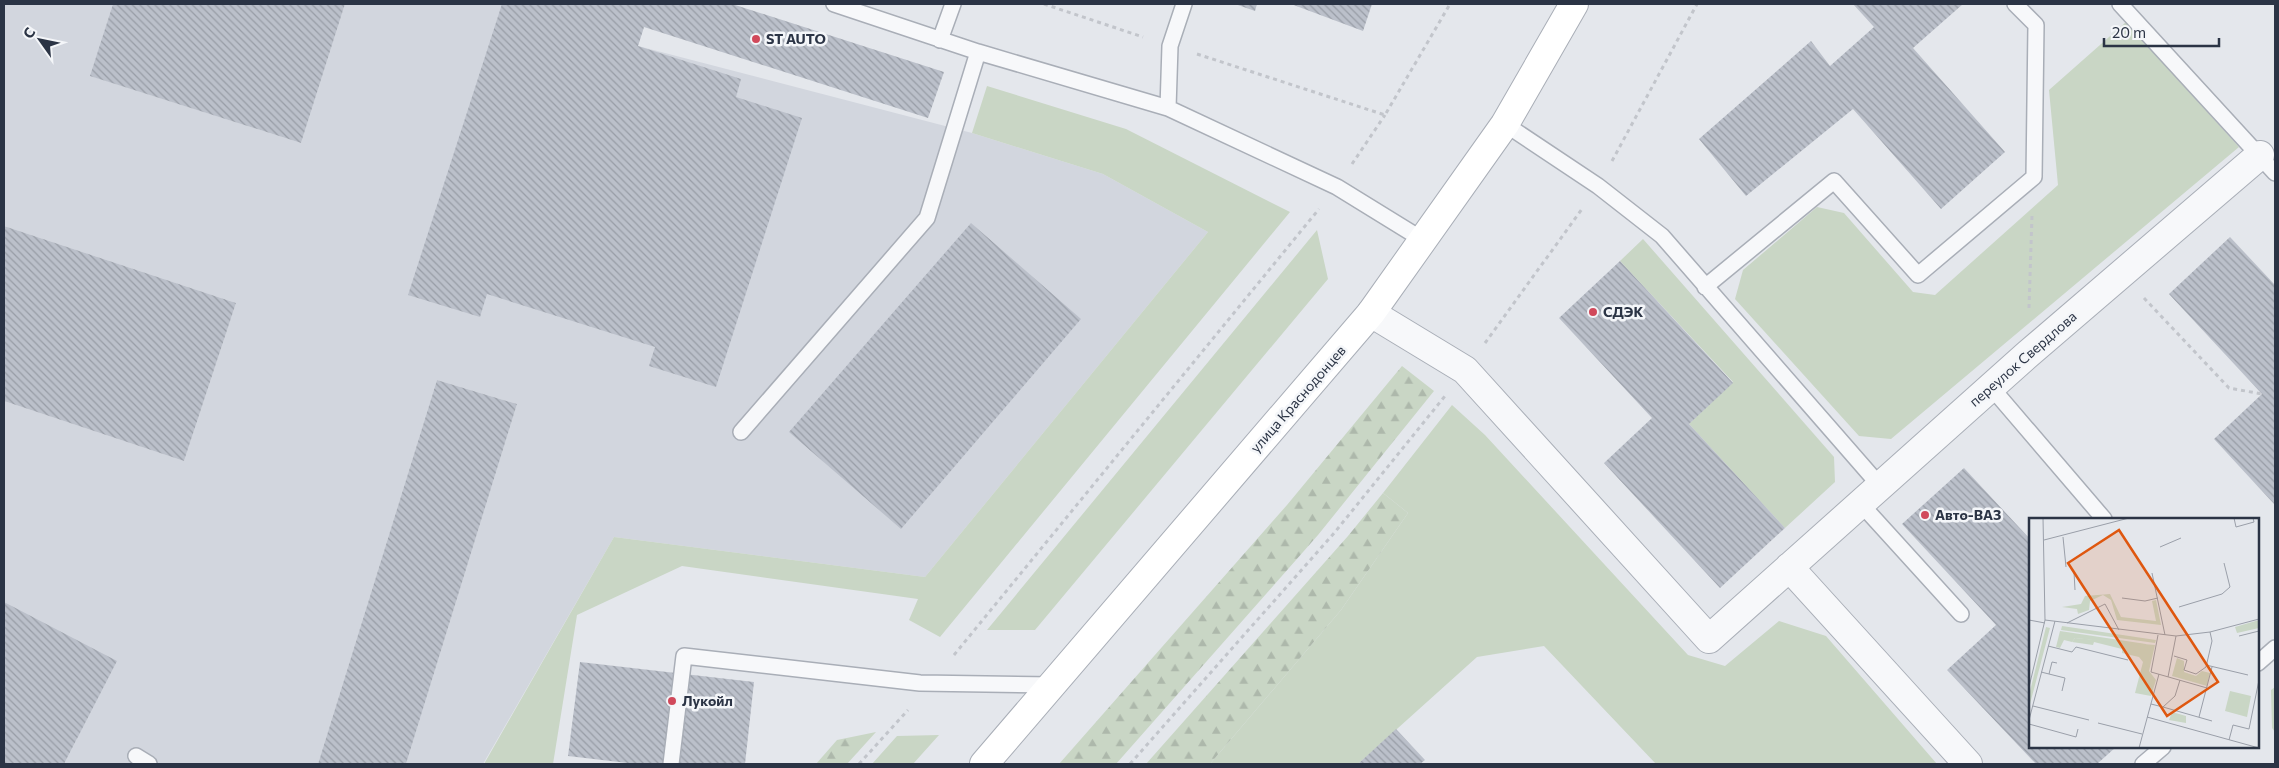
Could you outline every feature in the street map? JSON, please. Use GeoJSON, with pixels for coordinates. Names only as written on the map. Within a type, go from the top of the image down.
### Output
{"type":"FeatureCollection","features":[{"type":"Feature","properties":{"kind":"main road","name":"улица Краснодонцев"},"geometry":{"type":"LineString","coordinates":[[984,764],[1372,313],[1505,124],[1574,4]]}},
{"type":"Feature","properties":{"kind":"street","name":"переулок Свердлова"},"geometry":{"type":"LineString","coordinates":[[1465,370],[1709,639],[2028,354],[2121,274],[2267,164]]}},
{"type":"Feature","properties":{"kind":"street"},"geometry":{"type":"LineString","coordinates":[[1372,313],[1465,370]]}},
{"type":"Feature","properties":{"kind":"street"},"geometry":{"type":"LineString","coordinates":[[1789,567],[1968,764]]}},
{"type":"Feature","properties":{"kind":"lane"},"geometry":{"type":"LineString","coordinates":[[834,4],[978,52],[1168,108],[1337,187],[1423,240]]}},
{"type":"Feature","properties":{"kind":"lane"},"geometry":{"type":"LineString","coordinates":[[940,40],[952,4]]}},
{"type":"Feature","properties":{"kind":"lane"},"geometry":{"type":"LineString","coordinates":[[1168,108],[1170,46],[1184,4]]}},
{"type":"Feature","properties":{"kind":"lane"},"geometry":{"type":"LineString","coordinates":[[2120,4],[2267,164]]}},
{"type":"Feature","properties":{"kind":"lane"},"geometry":{"type":"LineString","coordinates":[[1705,287],[1834,181],[1918,275],[2034,177],[2036,25],[2019,5]]}},
{"type":"Feature","properties":{"kind":"lane"},"geometry":{"type":"LineString","coordinates":[[741,432],[927,218],[978,52]]}},
{"type":"Feature","properties":{"kind":"lane"},"geometry":{"type":"LineString","coordinates":[[1505,124],[1598,186],[1662,236],[1881,487]]}},
{"type":"Feature","properties":{"kind":"lane"},"geometry":{"type":"LineString","coordinates":[[1991,387],[2103,518]]}},
{"type":"Feature","properties":{"kind":"lane"},"geometry":{"type":"LineString","coordinates":[[1861,504],[1961,614]]}},
{"type":"Feature","properties":{"kind":"lane"},"geometry":{"type":"LineString","coordinates":[[2259,662],[2275,648]]}},
{"type":"Feature","properties":{"kind":"lane"},"geometry":{"type":"LineString","coordinates":[[671,764],[684,656],[932,683],[1053,685]]}},
{"type":"Feature","properties":{"kind":"lane"},"geometry":{"type":"LineString","coordinates":[[2143,764],[2162,748]]}},
{"type":"Feature","properties":{"kind":"lane"},"geometry":{"type":"LineString","coordinates":[[136,756],[149,764]]}},
{"type":"Feature","properties":{"kind":"path"},"geometry":{"type":"LineString","coordinates":[[1044,4],[1385,114]]}},
{"type":"Feature","properties":{"kind":"path"},"geometry":{"type":"LineString","coordinates":[[859,764],[932,683],[1337,187],[1385,114],[1450,4]]}},
{"type":"Feature","properties":{"kind":"path"},"geometry":{"type":"LineString","coordinates":[[1130,764],[1335,532],[1465,370],[1598,186],[1697,4]]}},
{"type":"Feature","properties":{"kind":"path"},"geometry":{"type":"LineString","coordinates":[[2028,354],[2034,177]]}},
{"type":"Feature","properties":{"kind":"path"},"geometry":{"type":"LineString","coordinates":[[2121,274],[2229,388],[2262,394]]}},
{"type":"Feature","properties":{"kind":"shaded area"},"geometry":{"type":"Polygon","coordinates":[[[4,4],[113,4],[91,76],[301,143],[345,4],[651,4],[638,46],[972,133],[1103,174],[1208,232],[925,577],[614,537],[483,764],[406,764],[517,404],[437,380],[318,764],[64,764],[77,739],[4,702],[4,401],[184,461],[236,303],[4,226],[4,4]]]}},
{"type":"Feature","properties":{"kind":"green space"},"geometry":{"type":"Polygon","coordinates":[[[2126,22],[2239,147],[1891,439],[1859,436],[1735,299],[1743,270],[1817,207],[1844,213],[1913,292],[1935,295],[2058,185],[2049,90],[2126,22]]]}},
{"type":"Feature","properties":{"kind":"green space"},"geometry":{"type":"Polygon","coordinates":[[[987,86],[1126,129],[1290,212],[940,637],[909,620],[918,599],[682,566],[577,615],[553,764],[484,764],[614,537],[925,577],[1208,232],[1103,174],[972,133],[987,86]]]}},
{"type":"Feature","properties":{"kind":"green space"},"geometry":{"type":"Polygon","coordinates":[[[1317,230],[1328,279],[1035,630],[987,630],[1317,230]]]}},
{"type":"Feature","properties":{"kind":"green space"},"geometry":{"type":"Polygon","coordinates":[[[1643,239],[1834,457],[1835,482],[1785,528],[1689,424],[1733,382],[1620,261],[1643,239]]]}},
{"type":"Feature","properties":{"kind":"green space"},"geometry":{"type":"Polygon","coordinates":[[[1402,366],[1434,391],[1318,535],[1116,764],[1059,764],[1287,505],[1402,366]]]}},
{"type":"Feature","properties":{"kind":"green space"},"geometry":{"type":"Polygon","coordinates":[[[1452,405],[1485,435],[1688,655],[1725,666],[1779,621],[1826,636],[1937,764],[1656,764],[1544,646],[1477,657],[1358,764],[1210,764],[1341,610],[1408,513],[1383,493],[1452,405]]]}},
{"type":"Feature","properties":{"kind":"green space"},"geometry":{"type":"Polygon","coordinates":[[[1383,493],[1408,513],[1341,610],[1210,764],[1146,764],[1348,536],[1383,493]]]}},
{"type":"Feature","properties":{"kind":"green space"},"geometry":{"type":"Polygon","coordinates":[[[2275,687],[2275,732],[2272,728],[2271,690],[2275,687]]]}},
{"type":"Feature","properties":{"kind":"green space"},"geometry":{"type":"Polygon","coordinates":[[[876,732],[847,764],[816,764],[837,740],[876,732]]]}},
{"type":"Feature","properties":{"kind":"green space"},"geometry":{"type":"Polygon","coordinates":[[[939,735],[913,764],[872,764],[897,736],[939,735]]]}},
{"type":"Feature","properties":{"kind":"building"},"geometry":{"type":"Polygon","coordinates":[[[113,4],[345,4],[301,143],[90,76],[113,4]]]}},
{"type":"Feature","properties":{"kind":"building"},"geometry":{"type":"Polygon","coordinates":[[[502,4],[732,4],[944,72],[928,118],[644,27],[638,46],[741,79],[736,97],[802,118],[716,387],[649,366],[655,347],[487,294],[480,317],[408,295],[502,4]]]}},
{"type":"Feature","properties":{"kind":"building"},"geometry":{"type":"Polygon","coordinates":[[[1235,4],[1257,4],[1255,11],[1235,4]]]}},
{"type":"Feature","properties":{"kind":"building"},"geometry":{"type":"Polygon","coordinates":[[[1291,4],[1372,4],[1363,31],[1291,4]]]}},
{"type":"Feature","properties":{"kind":"building"},"geometry":{"type":"Polygon","coordinates":[[[1853,4],[1963,4],[1913,48],[2005,152],[1941,209],[1853,109],[1746,196],[1699,139],[1811,41],[1830,66],[1874,27],[1853,4]]]}},
{"type":"Feature","properties":{"kind":"building"},"geometry":{"type":"Polygon","coordinates":[[[971,223],[1081,319],[901,529],[789,432],[971,223]]]}},
{"type":"Feature","properties":{"kind":"building"},"geometry":{"type":"Polygon","coordinates":[[[4,226],[236,303],[184,461],[4,401],[4,226]]]}},
{"type":"Feature","properties":{"kind":"building"},"geometry":{"type":"Polygon","coordinates":[[[2230,237],[2275,285],[2275,505],[2214,439],[2262,394],[2169,294],[2230,237]]]}},
{"type":"Feature","properties":{"kind":"building"},"geometry":{"type":"Polygon","coordinates":[[[1620,261],[1733,383],[1689,424],[1785,528],[1720,588],[1604,463],[1652,418],[1559,318],[1620,261]]]}},
{"type":"Feature","properties":{"kind":"building"},"geometry":{"type":"Polygon","coordinates":[[[437,380],[517,404],[406,764],[318,764],[437,380]]]}},
{"type":"Feature","properties":{"kind":"building"},"geometry":{"type":"Polygon","coordinates":[[[1964,468],[2029,538],[2029,748],[2115,748],[2097,764],[2036,764],[1947,670],[1996,625],[1902,524],[1964,468]]]}},
{"type":"Feature","properties":{"kind":"building"},"geometry":{"type":"Polygon","coordinates":[[[4,602],[117,661],[64,764],[4,764],[4,602]]]}},
{"type":"Feature","properties":{"kind":"building"},"geometry":{"type":"Polygon","coordinates":[[[580,662],[754,682],[745,764],[636,764],[568,756],[580,662]]]}},
{"type":"Feature","properties":{"kind":"building"},"geometry":{"type":"Polygon","coordinates":[[[1396,729],[1425,760],[1420,764],[1358,764],[1396,729]]]}},
{"type":"Feature","properties":{"kind":"place","name":"ST AUTO"},"geometry":{"type":"Point","coordinates":[756,39]}},
{"type":"Feature","properties":{"kind":"place","name":"СДЭК"},"geometry":{"type":"Point","coordinates":[1593,312]}},
{"type":"Feature","properties":{"kind":"place","name":"Авто-ВАЗ"},"geometry":{"type":"Point","coordinates":[1925,515]}},
{"type":"Feature","properties":{"kind":"place","name":"Лукойл"},"geometry":{"type":"Point","coordinates":[672,701]}}]}
